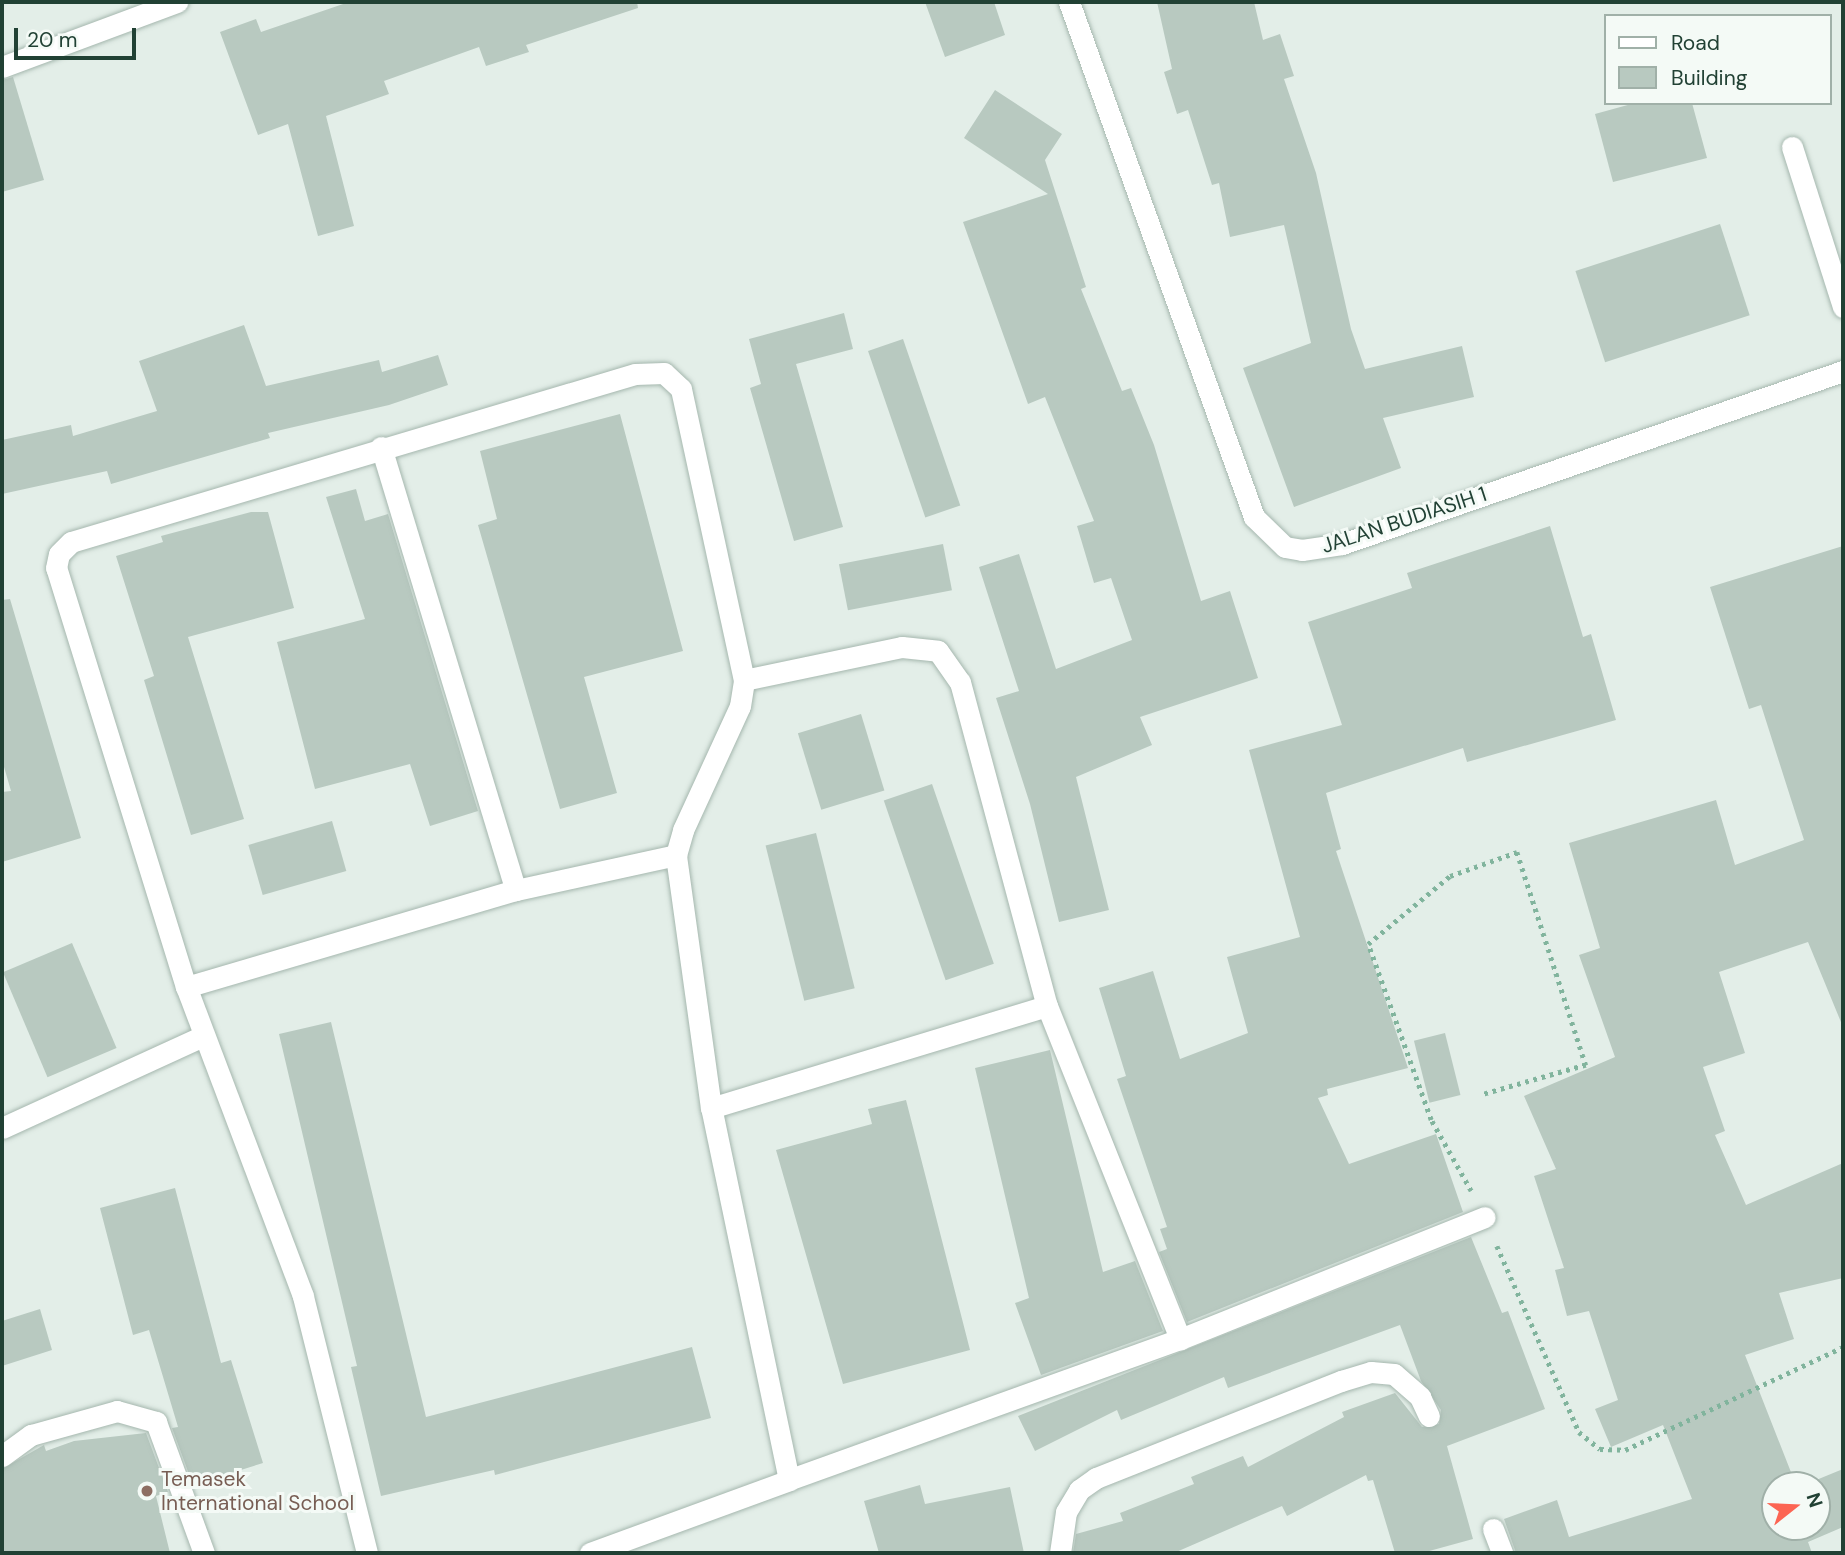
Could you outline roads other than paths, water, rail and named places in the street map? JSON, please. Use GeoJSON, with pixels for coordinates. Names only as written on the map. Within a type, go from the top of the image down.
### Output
{"type":"FeatureCollection","features":[{"type":"Feature","properties":{"kind":"street"},"geometry":{"type":"LineString","coordinates":[[2,67],[177,2]]}},
{"type":"Feature","properties":{"kind":"street","name":"JALAN BUDIASIH 1"},"geometry":{"type":"LineString","coordinates":[[1069,2],[1254,517],[1285,547],[1302,550],[1342,544],[1843,371]]}},
{"type":"Feature","properties":{"kind":"street"},"geometry":{"type":"LineString","coordinates":[[1792,147],[1843,307]]}},
{"type":"Feature","properties":{"kind":"street"},"geometry":{"type":"LineString","coordinates":[[367,1553],[303,1296],[201,1037],[56,568],[59,554],[71,542],[381,447],[635,374],[664,373],[681,389],[744,680],[740,706],[676,855],[711,1108],[789,1480]]}},
{"type":"Feature","properties":{"kind":"street"},"geometry":{"type":"LineString","coordinates":[[381,447],[516,890]]}},
{"type":"Feature","properties":{"kind":"street"},"geometry":{"type":"LineString","coordinates":[[744,680],[902,647],[938,651],[960,682],[1047,1006],[1180,1339]]}},
{"type":"Feature","properties":{"kind":"street"},"geometry":{"type":"LineString","coordinates":[[186,987],[516,890],[676,855]]}},
{"type":"Feature","properties":{"kind":"street"},"geometry":{"type":"LineString","coordinates":[[711,1108],[1047,1006]]}},
{"type":"Feature","properties":{"kind":"street"},"geometry":{"type":"LineString","coordinates":[[2,1128],[201,1037]]}},
{"type":"Feature","properties":{"kind":"street"},"geometry":{"type":"LineString","coordinates":[[590,1553],[1180,1339],[1485,1217]]}},
{"type":"Feature","properties":{"kind":"street"},"geometry":{"type":"LineString","coordinates":[[1060,1553],[1066,1512],[1079,1490],[1109,1473],[1371,1372],[1394,1374],[1409,1384],[1429,1416]]}},
{"type":"Feature","properties":{"kind":"street"},"geometry":{"type":"LineString","coordinates":[[2,1456],[31,1436],[117,1411],[156,1422],[204,1553]]}},
{"type":"Feature","properties":{"kind":"street"},"geometry":{"type":"LineString","coordinates":[[1493,1529],[1502,1553]]}},
{"type":"Feature","properties":{"kind":"place","name":"Temasek International School"},"geometry":{"type":"Point","coordinates":[147,1491]}}]}
